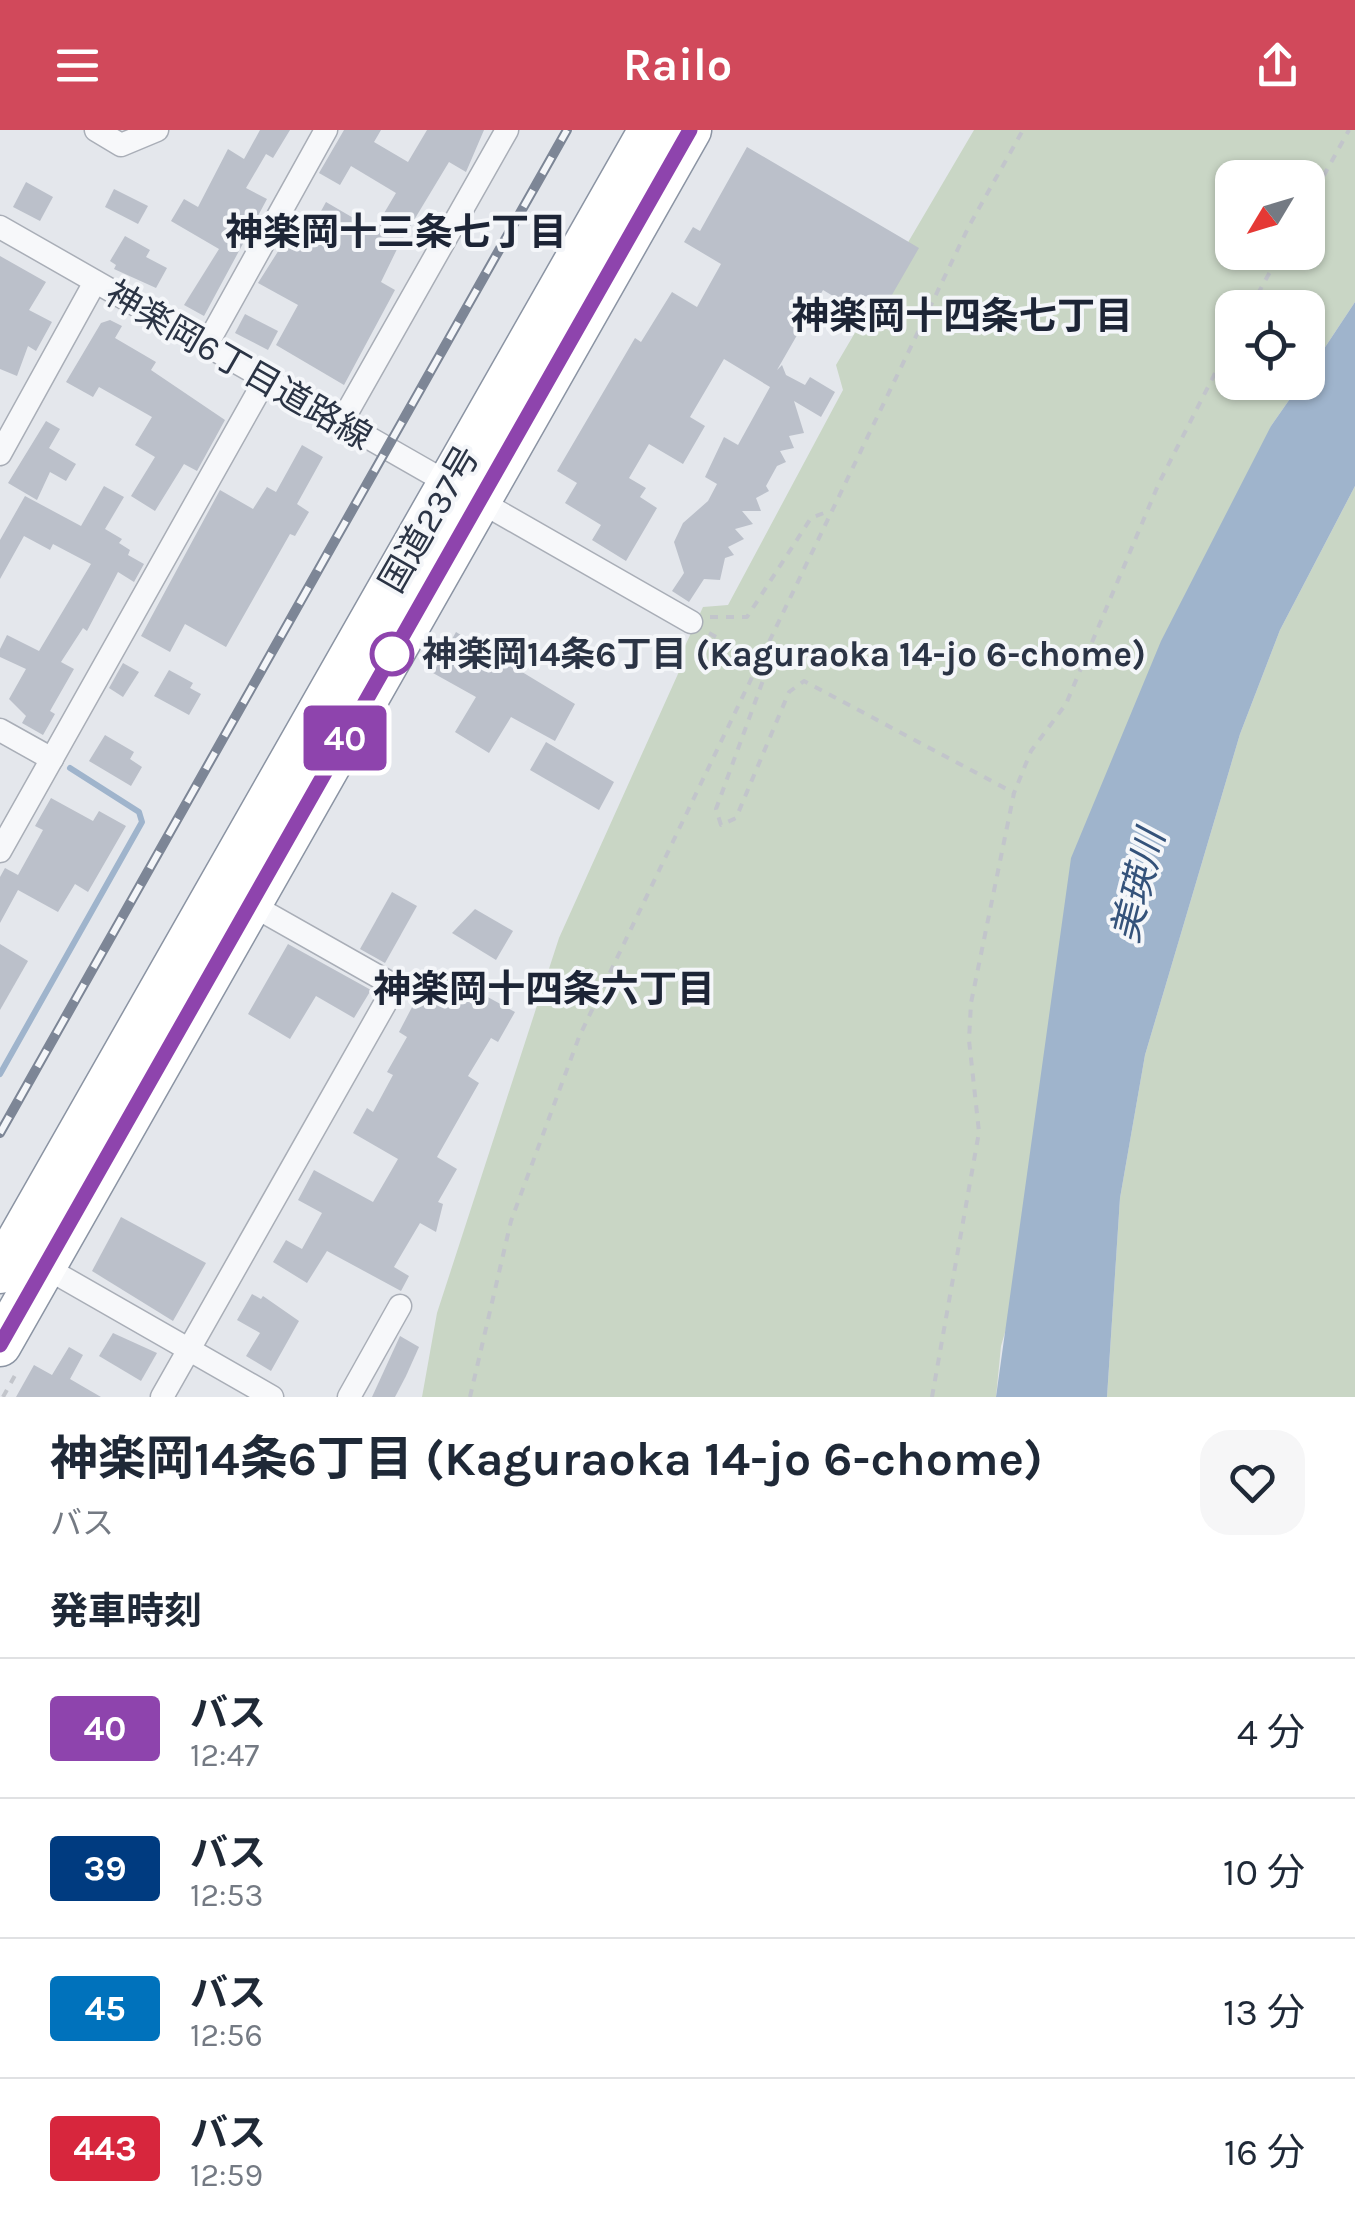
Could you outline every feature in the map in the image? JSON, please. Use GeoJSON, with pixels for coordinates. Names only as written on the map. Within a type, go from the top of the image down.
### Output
{"type":"FeatureCollection","features":[{"type":"Feature","properties":{"kind":"highway","name":"国道237号"},"geometry":{"type":"LineString","coordinates":[[578,292],[650,130]]}},
{"type":"Feature","properties":{"kind":"highway","name":"国道237号"},"geometry":{"type":"LineString","coordinates":[[0,1345],[19,1262],[235,895],[578,292],[690,130]]}},
{"type":"Feature","properties":{"kind":"street"},"geometry":{"type":"LineString","coordinates":[[96,130],[121,145],[157,130]]}},
{"type":"Feature","properties":{"kind":"street"},"geometry":{"type":"LineString","coordinates":[[206,346],[326,130]]}},
{"type":"Feature","properties":{"kind":"street"},"geometry":{"type":"LineString","coordinates":[[341,424],[508,130]]}},
{"type":"Feature","properties":{"kind":"street","name":"神楽岡6丁目道路線"},"geometry":{"type":"LineString","coordinates":[[0,227],[690,622]]}},
{"type":"Feature","properties":{"kind":"street"},"geometry":{"type":"LineString","coordinates":[[0,454],[95,282]]}},
{"type":"Feature","properties":{"kind":"street"},"geometry":{"type":"LineString","coordinates":[[0,851],[265,380]]}},
{"type":"Feature","properties":{"kind":"street"},"geometry":{"type":"LineString","coordinates":[[0,730],[52,759]]}},
{"type":"Feature","properties":{"kind":"street"},"geometry":{"type":"LineString","coordinates":[[162,1397],[395,986],[235,895]]}},
{"type":"Feature","properties":{"kind":"street"},"geometry":{"type":"LineString","coordinates":[[19,1262],[272,1397]]}},
{"type":"Feature","properties":{"kind":"street"},"geometry":{"type":"LineString","coordinates":[[349,1397],[400,1306]]}},
{"type":"Feature","properties":{"kind":"path"},"geometry":{"type":"LineString","coordinates":[[470,1397],[511,1221],[545,1118],[578,1036],[829,511],[969,226],[1023,130]]}},
{"type":"Feature","properties":{"kind":"path"},"geometry":{"type":"LineString","coordinates":[[1325,173],[1348,131]]}},
{"type":"Feature","properties":{"kind":"path"},"geometry":{"type":"LineString","coordinates":[[932,1397],[979,1132],[970,1040],[971,1003],[1014,793],[1032,751],[1066,704],[1159,483],[1215,373]]}},
{"type":"Feature","properties":{"kind":"path"},"geometry":{"type":"LineString","coordinates":[[690,622],[720,615],[748,616],[811,518],[829,511]]}},
{"type":"Feature","properties":{"kind":"path"},"geometry":{"type":"LineString","coordinates":[[690,622],[758,661],[764,680],[716,809],[716,819],[722,825],[736,818],[789,692],[804,681],[1014,793]]}},
{"type":"Feature","properties":{"kind":"green space"},"geometry":{"type":"Polygon","coordinates":[[[974,130],[1355,130],[1355,302],[1325,347],[1325,290],[1215,290],[1215,400],[1289,400],[1271,426],[1001,1346],[996,1397],[422,1397],[437,1313],[559,938],[682,665],[685,646],[703,607],[728,605],[843,390],[836,365],[974,130]]]}},
{"type":"Feature","properties":{"kind":"green space"},"geometry":{"type":"Polygon","coordinates":[[[1355,486],[1355,1397],[1107,1397],[1120,1198],[1145,1055],[1240,734],[1280,630],[1355,486]]]}},
{"type":"Feature","properties":{"kind":"water","name":"美瑛川"},"geometry":{"type":"Polygon","coordinates":[[[1355,302],[1355,486],[1280,630],[1240,734],[1145,1055],[1120,1198],[1107,1397],[996,1397],[1071,858],[1161,641],[1271,426],[1289,400],[1325,400],[1325,347],[1355,302]]]}},
{"type":"Feature","properties":{"kind":"building"},"geometry":{"type":"Polygon","coordinates":[[[260,130],[290,130],[273,158],[266,154],[246,188],[267,199],[204,316],[184,305],[219,249],[171,221],[184,199],[198,207],[228,149],[244,159],[260,130]]]}},
{"type":"Feature","properties":{"kind":"building"},"geometry":{"type":"Polygon","coordinates":[[[344,130],[381,130],[374,142],[408,162],[427,130],[484,130],[466,172],[449,162],[399,245],[381,282],[395,290],[344,385],[276,345],[298,305],[258,283],[296,223],[310,231],[326,202],[374,230],[396,193],[351,166],[340,185],[319,173],[344,130]]]}},
{"type":"Feature","properties":{"kind":"building"},"geometry":{"type":"Polygon","coordinates":[[[747,147],[919,248],[885,307],[863,295],[855,309],[823,290],[777,370],[782,365],[786,375],[805,385],[810,377],[835,392],[821,417],[794,401],[804,433],[789,436],[794,448],[780,451],[786,462],[777,466],[766,486],[769,491],[756,498],[761,511],[742,511],[753,524],[735,529],[744,539],[728,547],[734,555],[725,558],[720,580],[704,579],[689,602],[672,591],[684,573],[674,542],[683,523],[708,501],[717,484],[705,477],[724,437],[738,445],[770,387],[724,359],[690,417],[705,426],[683,464],[649,444],[629,478],[646,488],[640,497],[657,508],[626,561],[592,540],[601,525],[565,503],[577,483],[557,471],[635,338],[641,342],[672,292],[697,307],[721,264],[684,242],[693,227],[700,231],[747,147]]]}},
{"type":"Feature","properties":{"kind":"building"},"geometry":{"type":"Polygon","coordinates":[[[26,182],[53,197],[40,221],[13,207],[26,182]]]}},
{"type":"Feature","properties":{"kind":"building"},"geometry":{"type":"Polygon","coordinates":[[[114,189],[148,206],[138,224],[105,207],[114,189]]]}},
{"type":"Feature","properties":{"kind":"building"},"geometry":{"type":"Polygon","coordinates":[[[125,236],[150,250],[146,257],[167,268],[156,288],[114,269],[116,265],[110,261],[125,236]]]}},
{"type":"Feature","properties":{"kind":"building"},"geometry":{"type":"Polygon","coordinates":[[[0,256],[46,282],[29,310],[52,322],[36,351],[28,346],[17,376],[0,369],[0,256]]]}},
{"type":"Feature","properties":{"kind":"building"},"geometry":{"type":"Polygon","coordinates":[[[245,314],[278,331],[268,350],[235,333],[245,314]]]}},
{"type":"Feature","properties":{"kind":"building"},"geometry":{"type":"Polygon","coordinates":[[[110,320],[122,326],[115,338],[156,362],[151,370],[225,420],[197,471],[184,464],[155,511],[131,496],[155,457],[135,445],[152,417],[99,387],[93,397],[66,382],[101,323],[110,320]]]}},
{"type":"Feature","properties":{"kind":"building"},"geometry":{"type":"Polygon","coordinates":[[[46,421],[60,429],[49,448],[76,464],[66,481],[50,472],[37,500],[8,483],[46,421]]]}},
{"type":"Feature","properties":{"kind":"building"},"geometry":{"type":"Polygon","coordinates":[[[302,445],[323,457],[297,504],[309,512],[295,536],[290,534],[226,647],[185,624],[170,652],[141,636],[220,490],[253,509],[267,487],[276,492],[302,445]]]}},
{"type":"Feature","properties":{"kind":"building"},"geometry":{"type":"Polygon","coordinates":[[[104,486],[124,497],[105,529],[122,539],[119,543],[130,550],[128,555],[144,564],[134,582],[118,572],[87,631],[83,628],[61,662],[74,669],[50,711],[55,714],[43,735],[22,723],[26,716],[9,699],[26,669],[0,657],[0,649],[7,635],[39,651],[91,564],[53,544],[50,550],[24,536],[0,579],[0,540],[25,496],[81,526],[104,486]]]}},
{"type":"Feature","properties":{"kind":"building"},"geometry":{"type":"Polygon","coordinates":[[[456,632],[575,704],[555,741],[511,717],[489,753],[455,732],[476,697],[433,673],[456,632]]]}},
{"type":"Feature","properties":{"kind":"building"},"geometry":{"type":"Polygon","coordinates":[[[123,663],[139,672],[123,697],[109,688],[123,663]]]}},
{"type":"Feature","properties":{"kind":"building"},"geometry":{"type":"Polygon","coordinates":[[[169,670],[193,683],[190,688],[201,694],[189,715],[154,696],[169,670]]]}},
{"type":"Feature","properties":{"kind":"building"},"geometry":{"type":"Polygon","coordinates":[[[105,735],[134,752],[130,759],[142,767],[131,786],[89,761],[105,735]]]}},
{"type":"Feature","properties":{"kind":"building"},"geometry":{"type":"Polygon","coordinates":[[[546,742],[614,782],[599,810],[530,770],[546,742]]]}},
{"type":"Feature","properties":{"kind":"building"},"geometry":{"type":"Polygon","coordinates":[[[51,798],[93,821],[99,811],[126,826],[88,892],[75,884],[58,912],[18,890],[0,923],[0,877],[5,868],[18,875],[43,830],[35,826],[51,798]]]}},
{"type":"Feature","properties":{"kind":"building"},"geometry":{"type":"Polygon","coordinates":[[[392,892],[417,906],[385,963],[360,949],[392,892]]]}},
{"type":"Feature","properties":{"kind":"building"},"geometry":{"type":"Polygon","coordinates":[[[475,909],[513,931],[496,960],[452,933],[475,909]]]}},
{"type":"Feature","properties":{"kind":"building"},"geometry":{"type":"Polygon","coordinates":[[[0,944],[28,961],[0,1010],[0,944]]]}},
{"type":"Feature","properties":{"kind":"building"},"geometry":{"type":"Polygon","coordinates":[[[288,944],[371,990],[354,1018],[316,996],[290,1039],[248,1014],[288,944]]]}},
{"type":"Feature","properties":{"kind":"building"},"geometry":{"type":"Polygon","coordinates":[[[433,967],[515,1012],[498,1042],[491,1038],[468,1076],[479,1083],[437,1157],[457,1169],[438,1202],[443,1204],[436,1232],[420,1223],[394,1267],[409,1276],[401,1291],[327,1251],[307,1283],[273,1262],[286,1240],[302,1249],[322,1213],[298,1200],[314,1170],[373,1202],[398,1159],[353,1133],[367,1108],[373,1112],[393,1075],[387,1072],[407,1037],[399,1032],[433,967]]]}},
{"type":"Feature","properties":{"kind":"building"},"geometry":{"type":"Polygon","coordinates":[[[121,1217],[206,1263],[173,1321],[92,1271],[121,1217]]]}},
{"type":"Feature","properties":{"kind":"building"},"geometry":{"type":"Polygon","coordinates":[[[252,1294],[261,1299],[263,1296],[299,1321],[271,1371],[246,1356],[260,1333],[237,1320],[252,1294]]]}},
{"type":"Feature","properties":{"kind":"building"},"geometry":{"type":"Polygon","coordinates":[[[113,1333],[157,1353],[141,1381],[99,1356],[113,1333]]]}},
{"type":"Feature","properties":{"kind":"building"},"geometry":{"type":"Polygon","coordinates":[[[400,1336],[419,1347],[406,1376],[395,1397],[372,1397],[400,1336]]]}},
{"type":"Feature","properties":{"kind":"building"},"geometry":{"type":"Polygon","coordinates":[[[69,1347],[83,1355],[70,1379],[101,1397],[16,1397],[34,1365],[52,1375],[69,1347]]]}},
{"type":"Feature","properties":{"kind":"waterway"},"geometry":{"type":"LineString","coordinates":[[0,1074],[142,822],[139,812],[70,768]]}},
{"type":"Feature","properties":{"kind":"railway"},"geometry":{"type":"LineString","coordinates":[[0,1133],[567,130]]}},
{"type":"Feature","properties":{"kind":"bus line","name":"40"},"geometry":{"type":"LineString","coordinates":[[0,1345],[690,130]]}},
{"type":"Feature","properties":{"kind":"place","name":"神楽岡14条6丁目 (Kaguraoka 14-jo 6-chome)"},"geometry":{"type":"Point","coordinates":[392,654]}},
{"type":"Feature","properties":{"kind":"district","name":"神楽岡十三条七丁目"},"geometry":{"type":"Point","coordinates":[396,232]}},
{"type":"Feature","properties":{"kind":"district","name":"神楽岡十四条七丁目"},"geometry":{"type":"Point","coordinates":[962,316]}},
{"type":"Feature","properties":{"kind":"district","name":"神楽岡十四条六丁目"},"geometry":{"type":"Point","coordinates":[544,989]}}]}
